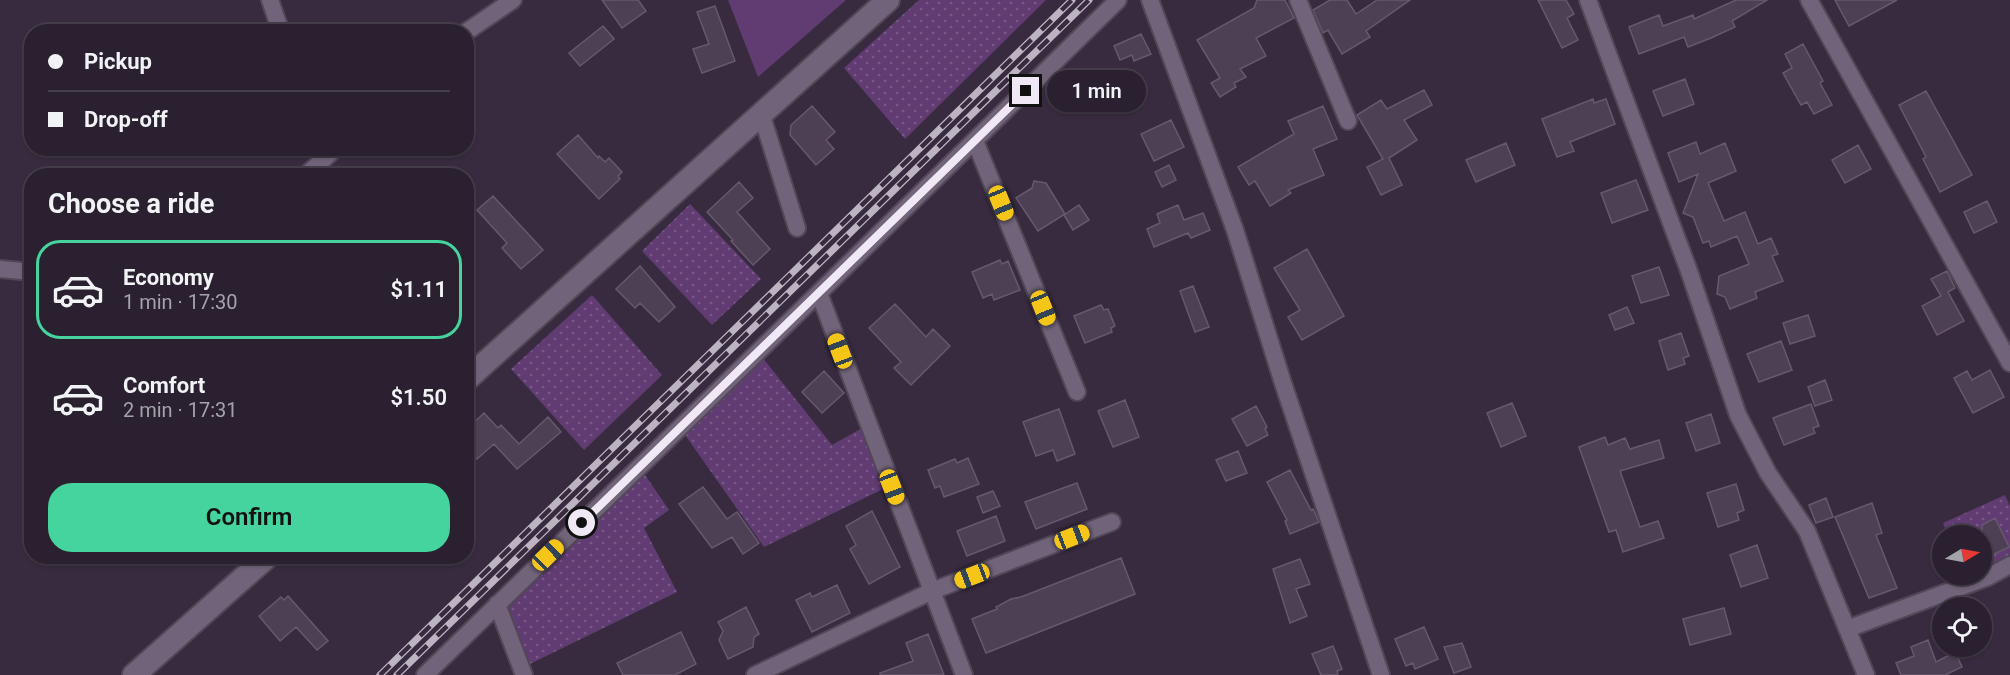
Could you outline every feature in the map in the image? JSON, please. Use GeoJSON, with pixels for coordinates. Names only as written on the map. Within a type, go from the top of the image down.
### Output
{"type":"FeatureCollection","features":[{"type":"Feature","properties":{"kind":"main road"},"geometry":{"type":"LineString","coordinates":[[474,373],[888,0]]}},
{"type":"Feature","properties":{"kind":"main road"},"geometry":{"type":"LineString","coordinates":[[134,675],[259,564]]}},
{"type":"Feature","properties":{"kind":"street"},"geometry":{"type":"LineString","coordinates":[[270,0],[278,24]]}},
{"type":"Feature","properties":{"kind":"street"},"geometry":{"type":"LineString","coordinates":[[474,27],[513,0]]}},
{"type":"Feature","properties":{"kind":"street"},"geometry":{"type":"LineString","coordinates":[[424,675],[1118,0]]}},
{"type":"Feature","properties":{"kind":"street"},"geometry":{"type":"LineString","coordinates":[[1150,0],[1235,230],[1283,383],[1381,675]]}},
{"type":"Feature","properties":{"kind":"street"},"geometry":{"type":"LineString","coordinates":[[1298,0],[1348,121]]}},
{"type":"Feature","properties":{"kind":"street"},"geometry":{"type":"LineString","coordinates":[[1588,0],[1689,271],[1738,415],[1768,473],[1807,531],[1866,675]]}},
{"type":"Feature","properties":{"kind":"street"},"geometry":{"type":"LineString","coordinates":[[1809,0],[2010,363]]}},
{"type":"Feature","properties":{"kind":"street"},"geometry":{"type":"LineString","coordinates":[[761,113],[797,228]]}},
{"type":"Feature","properties":{"kind":"street"},"geometry":{"type":"LineString","coordinates":[[975,141],[1077,392]]}},
{"type":"Feature","properties":{"kind":"street"},"geometry":{"type":"LineString","coordinates":[[312,168],[323,156]]}},
{"type":"Feature","properties":{"kind":"street"},"geometry":{"type":"LineString","coordinates":[[0,269],[24,271]]}},
{"type":"Feature","properties":{"kind":"street"},"geometry":{"type":"LineString","coordinates":[[819,293],[964,675]]}},
{"type":"Feature","properties":{"kind":"street"},"geometry":{"type":"LineString","coordinates":[[755,675],[932,591],[1112,522]]}},
{"type":"Feature","properties":{"kind":"street"},"geometry":{"type":"LineString","coordinates":[[1847,629],[1988,577],[2010,565]]}},
{"type":"Feature","properties":{"kind":"street"},"geometry":{"type":"LineString","coordinates":[[497,604],[524,675]]}},
{"type":"Feature","properties":{"kind":"shaded area"},"geometry":{"type":"Polygon","coordinates":[[[728,0],[846,0],[758,77],[728,0]]]}},
{"type":"Feature","properties":{"kind":"shaded area"},"geometry":{"type":"Polygon","coordinates":[[[919,0],[1046,0],[905,139],[844,68],[919,0]]]}},
{"type":"Feature","properties":{"kind":"shaded area"},"geometry":{"type":"Polygon","coordinates":[[[690,204],[761,279],[712,325],[642,251],[690,204]]]}},
{"type":"Feature","properties":{"kind":"shaded area"},"geometry":{"type":"Polygon","coordinates":[[[592,295],[662,375],[584,450],[511,369],[592,295]]]}},
{"type":"Feature","properties":{"kind":"shaded area"},"geometry":{"type":"Polygon","coordinates":[[[762,357],[832,445],[864,427],[885,488],[764,547],[683,432],[762,357]]]}},
{"type":"Feature","properties":{"kind":"shaded area"},"geometry":{"type":"Polygon","coordinates":[[[643,472],[669,510],[644,528],[677,592],[530,664],[508,608],[643,472]]]}},
{"type":"Feature","properties":{"kind":"shaded area"},"geometry":{"type":"Polygon","coordinates":[[[2005,495],[2010,506],[2010,557],[1992,567],[1992,525],[1944,525],[1943,523],[2005,495]]]}},
{"type":"Feature","properties":{"kind":"building"},"geometry":{"type":"Polygon","coordinates":[[[602,0],[638,0],[646,11],[622,28],[602,0]]]}},
{"type":"Feature","properties":{"kind":"building"},"geometry":{"type":"Polygon","coordinates":[[[1257,0],[1285,0],[1294,18],[1256,38],[1266,56],[1240,69],[1246,77],[1234,83],[1236,87],[1220,97],[1211,83],[1220,78],[1197,40],[1254,8],[1257,0]]]}},
{"type":"Feature","properties":{"kind":"building"},"geometry":{"type":"Polygon","coordinates":[[[1330,0],[1347,0],[1356,14],[1377,0],[1410,0],[1366,31],[1370,37],[1342,54],[1328,30],[1323,33],[1313,10],[1330,0]]]}},
{"type":"Feature","properties":{"kind":"building"},"geometry":{"type":"Polygon","coordinates":[[[1538,0],[1566,0],[1574,14],[1567,18],[1578,40],[1562,48],[1538,0]]]}},
{"type":"Feature","properties":{"kind":"building"},"geometry":{"type":"Polygon","coordinates":[[[1736,0],[1767,0],[1732,21],[1735,27],[1711,38],[1688,47],[1684,37],[1639,54],[1629,27],[1659,15],[1663,26],[1693,15],[1694,19],[1736,0]]]}},
{"type":"Feature","properties":{"kind":"building"},"geometry":{"type":"Polygon","coordinates":[[[1835,0],[1897,0],[1849,26],[1835,0]]]}},
{"type":"Feature","properties":{"kind":"building"},"geometry":{"type":"Polygon","coordinates":[[[715,6],[735,61],[702,73],[693,49],[709,44],[697,12],[715,6]]]}},
{"type":"Feature","properties":{"kind":"building"},"geometry":{"type":"Polygon","coordinates":[[[603,26],[614,39],[580,66],[569,53],[603,26]]]}},
{"type":"Feature","properties":{"kind":"building"},"geometry":{"type":"Polygon","coordinates":[[[1141,34],[1151,54],[1134,61],[1132,55],[1120,60],[1114,46],[1141,34]]]}},
{"type":"Feature","properties":{"kind":"building"},"geometry":{"type":"Polygon","coordinates":[[[1803,44],[1823,81],[1820,83],[1832,105],[1814,114],[1807,102],[1801,105],[1783,73],[1792,68],[1785,54],[1803,44]]]}},
{"type":"Feature","properties":{"kind":"building"},"geometry":{"type":"Polygon","coordinates":[[[1685,79],[1694,104],[1663,116],[1653,91],[1685,79]]]}},
{"type":"Feature","properties":{"kind":"building"},"geometry":{"type":"Polygon","coordinates":[[[1424,90],[1432,105],[1404,120],[1417,140],[1389,158],[1402,185],[1381,195],[1367,167],[1383,159],[1357,115],[1381,100],[1387,109],[1424,90]]]}},
{"type":"Feature","properties":{"kind":"building"},"geometry":{"type":"Polygon","coordinates":[[[1926,91],[1972,175],[1940,192],[1923,159],[1926,157],[1899,105],[1926,91]]]}},
{"type":"Feature","properties":{"kind":"building"},"geometry":{"type":"Polygon","coordinates":[[[1593,99],[1594,103],[1606,99],[1615,124],[1570,142],[1574,151],[1557,157],[1542,119],[1593,99]]]}},
{"type":"Feature","properties":{"kind":"building"},"geometry":{"type":"Polygon","coordinates":[[[812,106],[835,132],[826,140],[834,149],[816,165],[790,135],[791,125],[812,106]]]}},
{"type":"Feature","properties":{"kind":"building"},"geometry":{"type":"Polygon","coordinates":[[[1323,106],[1337,139],[1313,149],[1324,175],[1288,190],[1291,193],[1270,206],[1255,181],[1249,185],[1238,167],[1294,134],[1288,121],[1323,106]]]}},
{"type":"Feature","properties":{"kind":"building"},"geometry":{"type":"Polygon","coordinates":[[[1171,120],[1184,147],[1154,161],[1141,134],[1171,120]]]}},
{"type":"Feature","properties":{"kind":"building"},"geometry":{"type":"Polygon","coordinates":[[[578,135],[598,158],[599,156],[605,162],[609,158],[622,172],[618,176],[620,179],[599,199],[557,154],[578,135]]]}},
{"type":"Feature","properties":{"kind":"building"},"geometry":{"type":"Polygon","coordinates":[[[1696,142],[1700,154],[1725,143],[1736,171],[1708,183],[1724,221],[1745,212],[1758,244],[1771,238],[1778,254],[1772,256],[1783,281],[1755,292],[1757,298],[1730,309],[1725,297],[1717,294],[1719,276],[1749,264],[1737,236],[1711,247],[1709,241],[1703,243],[1693,217],[1683,213],[1698,174],[1679,182],[1668,153],[1696,142]]]}},
{"type":"Feature","properties":{"kind":"building"},"geometry":{"type":"Polygon","coordinates":[[[1506,143],[1515,165],[1476,182],[1466,160],[1506,143]]]}},
{"type":"Feature","properties":{"kind":"building"},"geometry":{"type":"Polygon","coordinates":[[[1858,145],[1871,169],[1845,183],[1832,160],[1858,145]]]}},
{"type":"Feature","properties":{"kind":"building"},"geometry":{"type":"Polygon","coordinates":[[[1169,165],[1176,180],[1162,187],[1155,172],[1169,165]]]}},
{"type":"Feature","properties":{"kind":"building"},"geometry":{"type":"Polygon","coordinates":[[[1636,180],[1648,210],[1612,223],[1601,193],[1636,180]]]}},
{"type":"Feature","properties":{"kind":"building"},"geometry":{"type":"Polygon","coordinates":[[[1034,181],[1046,183],[1065,214],[1038,231],[1016,198],[1032,188],[1034,181]]]}},
{"type":"Feature","properties":{"kind":"building"},"geometry":{"type":"Polygon","coordinates":[[[739,182],[753,198],[737,212],[770,249],[753,265],[707,212],[739,182]]]}},
{"type":"Feature","properties":{"kind":"building"},"geometry":{"type":"Polygon","coordinates":[[[493,196],[543,250],[521,269],[502,248],[507,243],[477,210],[493,196]]]}},
{"type":"Feature","properties":{"kind":"building"},"geometry":{"type":"Polygon","coordinates":[[[1987,201],[1997,222],[1974,233],[1964,212],[1987,201]]]}},
{"type":"Feature","properties":{"kind":"building"},"geometry":{"type":"Polygon","coordinates":[[[1079,205],[1089,220],[1073,230],[1064,215],[1079,205]]]}},
{"type":"Feature","properties":{"kind":"building"},"geometry":{"type":"Polygon","coordinates":[[[1178,205],[1184,220],[1203,213],[1210,230],[1191,238],[1188,233],[1154,247],[1147,229],[1160,223],[1157,214],[1178,205]]]}},
{"type":"Feature","properties":{"kind":"building"},"geometry":{"type":"Polygon","coordinates":[[[1307,249],[1344,316],[1302,340],[1288,317],[1300,310],[1274,268],[1307,249]]]}},
{"type":"Feature","properties":{"kind":"building"},"geometry":{"type":"Polygon","coordinates":[[[1000,260],[1002,264],[1008,261],[1020,290],[994,300],[992,294],[983,298],[972,272],[1000,260]]]}},
{"type":"Feature","properties":{"kind":"building"},"geometry":{"type":"Polygon","coordinates":[[[640,266],[675,307],[659,322],[640,303],[635,308],[616,289],[640,266]]]}},
{"type":"Feature","properties":{"kind":"building"},"geometry":{"type":"Polygon","coordinates":[[[1659,267],[1669,295],[1641,303],[1632,276],[1659,267]]]}},
{"type":"Feature","properties":{"kind":"building"},"geometry":{"type":"Polygon","coordinates":[[[1947,271],[1955,288],[1948,292],[1964,321],[1937,335],[1922,306],[1941,296],[1931,279],[1947,271]]]}},
{"type":"Feature","properties":{"kind":"building"},"geometry":{"type":"Polygon","coordinates":[[[1193,286],[1209,327],[1195,332],[1180,291],[1193,286]]]}},
{"type":"Feature","properties":{"kind":"building"},"geometry":{"type":"Polygon","coordinates":[[[895,304],[926,337],[933,329],[950,346],[911,385],[894,368],[901,362],[869,328],[895,304]]]}},
{"type":"Feature","properties":{"kind":"building"},"geometry":{"type":"Polygon","coordinates":[[[1101,305],[1104,310],[1108,309],[1115,326],[1111,328],[1112,332],[1085,343],[1074,316],[1101,305]]]}},
{"type":"Feature","properties":{"kind":"building"},"geometry":{"type":"Polygon","coordinates":[[[1627,307],[1634,323],[1615,330],[1609,315],[1627,307]]]}},
{"type":"Feature","properties":{"kind":"building"},"geometry":{"type":"Polygon","coordinates":[[[1808,315],[1815,336],[1790,344],[1783,323],[1808,315]]]}},
{"type":"Feature","properties":{"kind":"building"},"geometry":{"type":"Polygon","coordinates":[[[1681,333],[1689,356],[1683,358],[1685,364],[1668,370],[1659,341],[1681,333]]]}},
{"type":"Feature","properties":{"kind":"building"},"geometry":{"type":"Polygon","coordinates":[[[1781,341],[1792,370],[1759,382],[1747,354],[1781,341]]]}},
{"type":"Feature","properties":{"kind":"building"},"geometry":{"type":"Polygon","coordinates":[[[1990,370],[2004,397],[1973,413],[1954,378],[1967,371],[1972,380],[1990,370]]]}},
{"type":"Feature","properties":{"kind":"building"},"geometry":{"type":"Polygon","coordinates":[[[824,371],[844,393],[822,413],[802,392],[824,371]]]}},
{"type":"Feature","properties":{"kind":"building"},"geometry":{"type":"Polygon","coordinates":[[[1825,380],[1832,400],[1815,406],[1808,387],[1825,380]]]}},
{"type":"Feature","properties":{"kind":"building"},"geometry":{"type":"Polygon","coordinates":[[[1125,400],[1139,437],[1113,447],[1098,411],[1125,400]]]}},
{"type":"Feature","properties":{"kind":"building"},"geometry":{"type":"Polygon","coordinates":[[[1512,403],[1526,436],[1501,447],[1487,413],[1512,403]]]}},
{"type":"Feature","properties":{"kind":"building"},"geometry":{"type":"Polygon","coordinates":[[[1811,404],[1819,426],[1813,428],[1815,433],[1784,445],[1773,418],[1811,404]]]}},
{"type":"Feature","properties":{"kind":"building"},"geometry":{"type":"Polygon","coordinates":[[[1256,406],[1267,427],[1265,429],[1268,435],[1247,446],[1232,419],[1256,406]]]}},
{"type":"Feature","properties":{"kind":"building"},"geometry":{"type":"Polygon","coordinates":[[[1059,409],[1075,454],[1057,461],[1053,450],[1036,456],[1023,422],[1059,409]]]}},
{"type":"Feature","properties":{"kind":"building"},"geometry":{"type":"Polygon","coordinates":[[[484,413],[498,428],[501,425],[519,444],[548,417],[561,432],[517,469],[494,444],[477,459],[474,456],[474,422],[484,413]]]}},
{"type":"Feature","properties":{"kind":"building"},"geometry":{"type":"Polygon","coordinates":[[[1711,414],[1720,443],[1696,451],[1686,423],[1711,414]]]}},
{"type":"Feature","properties":{"kind":"building"},"geometry":{"type":"Polygon","coordinates":[[[1605,437],[1608,445],[1625,438],[1630,449],[1659,440],[1664,458],[1620,471],[1640,527],[1658,521],[1664,538],[1623,552],[1616,530],[1609,532],[1579,447],[1605,437]]]}},
{"type":"Feature","properties":{"kind":"building"},"geometry":{"type":"Polygon","coordinates":[[[1238,451],[1247,473],[1226,481],[1216,460],[1238,451]]]}},
{"type":"Feature","properties":{"kind":"building"},"geometry":{"type":"Polygon","coordinates":[[[968,458],[979,484],[944,497],[940,486],[935,488],[928,470],[955,459],[957,463],[968,458]]]}},
{"type":"Feature","properties":{"kind":"building"},"geometry":{"type":"Polygon","coordinates":[[[1290,470],[1319,522],[1290,534],[1285,521],[1287,520],[1267,482],[1290,470]]]}},
{"type":"Feature","properties":{"kind":"building"},"geometry":{"type":"Polygon","coordinates":[[[1077,483],[1087,509],[1036,529],[1025,502],[1077,483]]]}},
{"type":"Feature","properties":{"kind":"building"},"geometry":{"type":"Polygon","coordinates":[[[1736,484],[1744,510],[1737,513],[1739,520],[1718,527],[1707,493],[1736,484]]]}},
{"type":"Feature","properties":{"kind":"building"},"geometry":{"type":"Polygon","coordinates":[[[703,487],[727,519],[737,512],[759,543],[743,554],[732,537],[712,548],[679,504],[703,487]]]}},
{"type":"Feature","properties":{"kind":"building"},"geometry":{"type":"Polygon","coordinates":[[[993,491],[1000,506],[983,513],[977,497],[993,491]]]}},
{"type":"Feature","properties":{"kind":"building"},"geometry":{"type":"Polygon","coordinates":[[[1826,498],[1833,517],[1816,523],[1809,505],[1826,498]]]}},
{"type":"Feature","properties":{"kind":"building"},"geometry":{"type":"Polygon","coordinates":[[[1872,503],[1882,533],[1876,535],[1897,588],[1869,598],[1835,517],[1872,503]]]}},
{"type":"Feature","properties":{"kind":"building"},"geometry":{"type":"Polygon","coordinates":[[[872,511],[900,567],[869,584],[850,549],[856,545],[846,526],[872,511]]]}},
{"type":"Feature","properties":{"kind":"building"},"geometry":{"type":"Polygon","coordinates":[[[996,516],[1005,541],[967,556],[957,531],[996,516]]]}},
{"type":"Feature","properties":{"kind":"building"},"geometry":{"type":"Polygon","coordinates":[[[1995,518],[2009,547],[1992,555],[1992,525],[1982,525],[1995,518]]]}},
{"type":"Feature","properties":{"kind":"building"},"geometry":{"type":"Polygon","coordinates":[[[1757,545],[1768,578],[1741,587],[1730,555],[1757,545]]]}},
{"type":"Feature","properties":{"kind":"building"},"geometry":{"type":"Polygon","coordinates":[[[1121,558],[1135,594],[986,653],[972,619],[997,609],[996,607],[1011,599],[1121,558]]]}},
{"type":"Feature","properties":{"kind":"building"},"geometry":{"type":"Polygon","coordinates":[[[1300,559],[1310,584],[1296,589],[1307,616],[1290,623],[1273,569],[1300,559]]]}},
{"type":"Feature","properties":{"kind":"building"},"geometry":{"type":"Polygon","coordinates":[[[837,585],[850,613],[812,632],[796,600],[810,593],[812,597],[837,585]]]}},
{"type":"Feature","properties":{"kind":"building"},"geometry":{"type":"Polygon","coordinates":[[[288,596],[328,641],[317,650],[296,627],[280,641],[259,616],[281,597],[284,600],[288,596]]]}},
{"type":"Feature","properties":{"kind":"building"},"geometry":{"type":"Polygon","coordinates":[[[746,607],[759,634],[754,637],[753,647],[728,659],[719,640],[723,631],[718,622],[746,607]]]}},
{"type":"Feature","properties":{"kind":"building"},"geometry":{"type":"Polygon","coordinates":[[[1724,608],[1731,634],[1690,645],[1683,619],[1724,608]]]}},
{"type":"Feature","properties":{"kind":"building"},"geometry":{"type":"Polygon","coordinates":[[[1424,627],[1438,659],[1415,669],[1413,663],[1406,666],[1395,639],[1424,627]]]}},
{"type":"Feature","properties":{"kind":"building"},"geometry":{"type":"Polygon","coordinates":[[[681,632],[696,664],[675,675],[623,675],[617,663],[681,632]]]}},
{"type":"Feature","properties":{"kind":"building"},"geometry":{"type":"Polygon","coordinates":[[[928,634],[944,675],[880,675],[880,673],[913,661],[906,643],[928,634]]]}},
{"type":"Feature","properties":{"kind":"building"},"geometry":{"type":"Polygon","coordinates":[[[1928,640],[1932,657],[1936,662],[1946,657],[1957,657],[1962,667],[1945,675],[1901,675],[1896,663],[1914,656],[1911,647],[1928,640]]]}},
{"type":"Feature","properties":{"kind":"building"},"geometry":{"type":"Polygon","coordinates":[[[1462,643],[1471,667],[1454,673],[1444,647],[1462,643]]]}},
{"type":"Feature","properties":{"kind":"building"},"geometry":{"type":"Polygon","coordinates":[[[1333,646],[1342,669],[1337,671],[1338,675],[1321,675],[1312,654],[1333,646]]]}},
{"type":"Feature","properties":{"kind":"railway"},"geometry":{"type":"LineString","coordinates":[[380,675],[1072,0]]}},
{"type":"Feature","properties":{"kind":"railway"},"geometry":{"type":"LineString","coordinates":[[397,675],[1089,0]]}},
{"type":"Feature","properties":{"kind":"route"},"geometry":{"type":"LineString","coordinates":[[582,523],[1026,91]]}}]}
